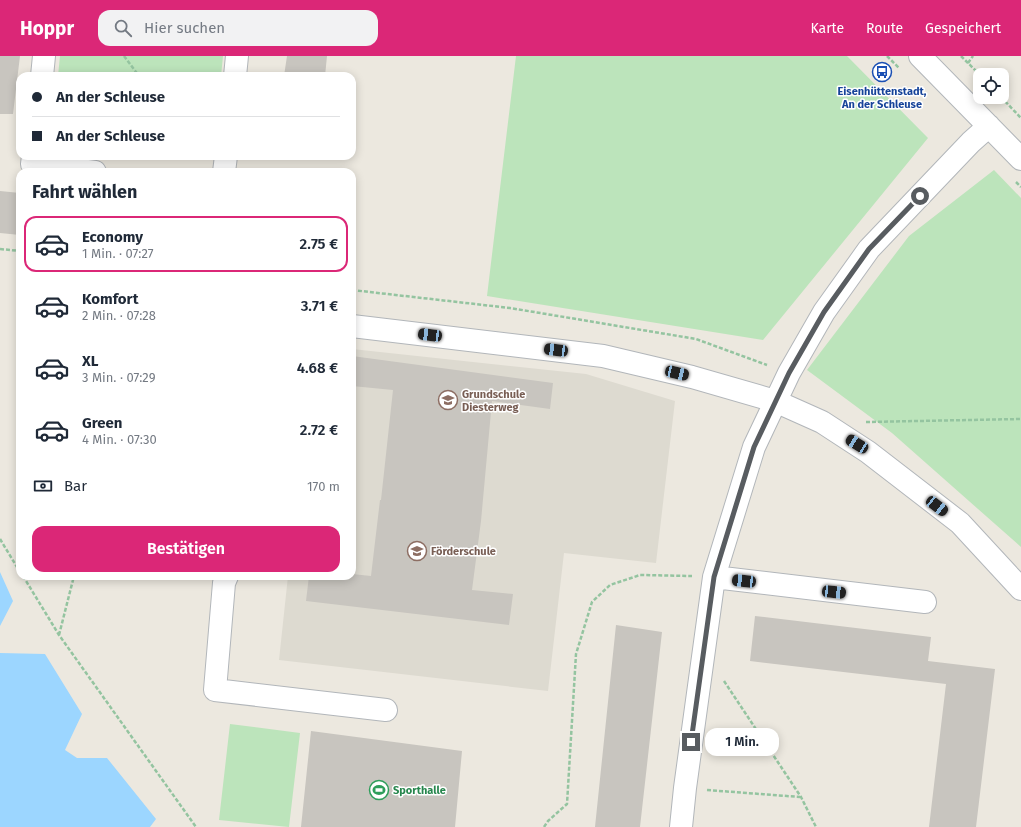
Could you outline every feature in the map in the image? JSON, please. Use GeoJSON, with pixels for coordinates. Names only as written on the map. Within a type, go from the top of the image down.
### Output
{"type":"FeatureCollection","features":[{"type":"Feature","properties":{"kind":"street"},"geometry":{"type":"LineString","coordinates":[[42,72],[44,56]]}},
{"type":"Feature","properties":{"kind":"street"},"geometry":{"type":"LineString","coordinates":[[235,72],[237,56]]}},
{"type":"Feature","properties":{"kind":"street"},"geometry":{"type":"LineString","coordinates":[[920,56],[1021,159]]}},
{"type":"Feature","properties":{"kind":"street"},"geometry":{"type":"LineString","coordinates":[[681,827],[714,577],[754,447],[789,373],[824,312],[869,249],[971,142],[989,126]]}},
{"type":"Feature","properties":{"kind":"street"},"geometry":{"type":"LineString","coordinates":[[32,160],[32,164],[64,168]]}},
{"type":"Feature","properties":{"kind":"street"},"geometry":{"type":"LineString","coordinates":[[356,326],[603,356],[692,376],[775,401],[822,422],[868,452],[960,524],[1021,589]]}},
{"type":"Feature","properties":{"kind":"street"},"geometry":{"type":"LineString","coordinates":[[714,577],[925,602]]}},
{"type":"Feature","properties":{"kind":"street"},"geometry":{"type":"LineString","coordinates":[[225,580],[215,690],[386,710]]}},
{"type":"Feature","properties":{"kind":"path"},"geometry":{"type":"LineString","coordinates":[[124,56],[135,72]]}},
{"type":"Feature","properties":{"kind":"path"},"geometry":{"type":"LineString","coordinates":[[961,56],[973,68]]}},
{"type":"Feature","properties":{"kind":"path"},"geometry":{"type":"LineString","coordinates":[[968,63],[973,56]]}},
{"type":"Feature","properties":{"kind":"path"},"geometry":{"type":"LineString","coordinates":[[1008,104],[1021,118]]}},
{"type":"Feature","properties":{"kind":"path"},"geometry":{"type":"LineString","coordinates":[[0,249],[16,251]]}},
{"type":"Feature","properties":{"kind":"path"},"geometry":{"type":"LineString","coordinates":[[356,290],[510,308],[696,340],[789,373]]}},
{"type":"Feature","properties":{"kind":"path"},"geometry":{"type":"LineString","coordinates":[[860,422],[1021,419]]}},
{"type":"Feature","properties":{"kind":"path"},"geometry":{"type":"LineString","coordinates":[[0,539],[16,565]]}},
{"type":"Feature","properties":{"kind":"path"},"geometry":{"type":"LineString","coordinates":[[544,827],[548,821],[567,804],[576,654],[592,602],[610,586],[640,575],[714,577]]}},
{"type":"Feature","properties":{"kind":"path"},"geometry":{"type":"LineString","coordinates":[[25,580],[59,635],[196,827]]}},
{"type":"Feature","properties":{"kind":"path"},"geometry":{"type":"LineString","coordinates":[[59,635],[73,580]]}},
{"type":"Feature","properties":{"kind":"path"},"geometry":{"type":"LineString","coordinates":[[704,651],[800,797],[816,827]]}},
{"type":"Feature","properties":{"kind":"path"},"geometry":{"type":"LineString","coordinates":[[685,788],[800,797]]}},
{"type":"Feature","properties":{"kind":"shaded area"},"geometry":{"type":"Polygon","coordinates":[[[356,349],[586,374],[675,401],[656,563],[564,553],[548,691],[279,660],[288,580],[356,580],[356,349]]]}},
{"type":"Feature","properties":{"kind":"green space"},"geometry":{"type":"Polygon","coordinates":[[[60,56],[223,56],[221,72],[58,72],[60,56]]]}},
{"type":"Feature","properties":{"kind":"green space"},"geometry":{"type":"Polygon","coordinates":[[[516,56],[847,56],[928,138],[763,340],[487,296],[516,56]]]}},
{"type":"Feature","properties":{"kind":"green space"},"geometry":{"type":"Polygon","coordinates":[[[994,170],[1021,198],[1021,547],[892,433],[807,370],[909,236],[994,170]]]}},
{"type":"Feature","properties":{"kind":"green space"},"geometry":{"type":"Polygon","coordinates":[[[230,724],[300,733],[289,827],[219,820],[230,724]]]}},
{"type":"Feature","properties":{"kind":"water"},"geometry":{"type":"Polygon","coordinates":[[[0,572],[13,601],[0,626],[0,572]]]}},
{"type":"Feature","properties":{"kind":"water"},"geometry":{"type":"Polygon","coordinates":[[[0,653],[45,654],[82,714],[65,750],[77,758],[107,758],[156,819],[150,827],[0,827],[0,653]]]}},
{"type":"Feature","properties":{"kind":"building"},"geometry":{"type":"Polygon","coordinates":[[[0,56],[20,56],[18,72],[16,72],[16,89],[13,114],[0,114],[0,56]]]}},
{"type":"Feature","properties":{"kind":"building"},"geometry":{"type":"Polygon","coordinates":[[[287,56],[327,56],[325,72],[285,72],[287,56]]]}},
{"type":"Feature","properties":{"kind":"building"},"geometry":{"type":"Polygon","coordinates":[[[0,191],[16,193],[16,235],[0,233],[0,191]]]}},
{"type":"Feature","properties":{"kind":"building"},"geometry":{"type":"Polygon","coordinates":[[[356,357],[553,383],[550,409],[492,401],[481,521],[472,590],[513,594],[509,625],[306,601],[309,580],[356,580],[356,574],[371,576],[393,390],[356,386],[356,357]]]}},
{"type":"Feature","properties":{"kind":"building"},"geometry":{"type":"Polygon","coordinates":[[[755,616],[931,637],[928,661],[995,669],[976,827],[929,827],[946,684],[750,661],[755,616]]]}},
{"type":"Feature","properties":{"kind":"building"},"geometry":{"type":"Polygon","coordinates":[[[616,625],[662,632],[640,827],[595,827],[616,625]]]}},
{"type":"Feature","properties":{"kind":"building"},"geometry":{"type":"Polygon","coordinates":[[[311,731],[462,751],[455,827],[301,827],[311,731]]]}},
{"type":"Feature","properties":{"kind":"place","name":"Eisenhüttenstadt, An der Schleuse"},"geometry":{"type":"Point","coordinates":[882,72]}},
{"type":"Feature","properties":{"kind":"place","name":"Grundschule Diesterweg"},"geometry":{"type":"Point","coordinates":[448,400]}},
{"type":"Feature","properties":{"kind":"place","name":"Förderschule"},"geometry":{"type":"Point","coordinates":[417,551]}},
{"type":"Feature","properties":{"kind":"place","name":"Sporthalle"},"geometry":{"type":"Point","coordinates":[379,790]}},
{"type":"Feature","properties":{"kind":"route"},"geometry":{"type":"LineString","coordinates":[[691,742],[714,577],[754,447],[789,373],[824,312],[869,249],[920,196]]}}]}
